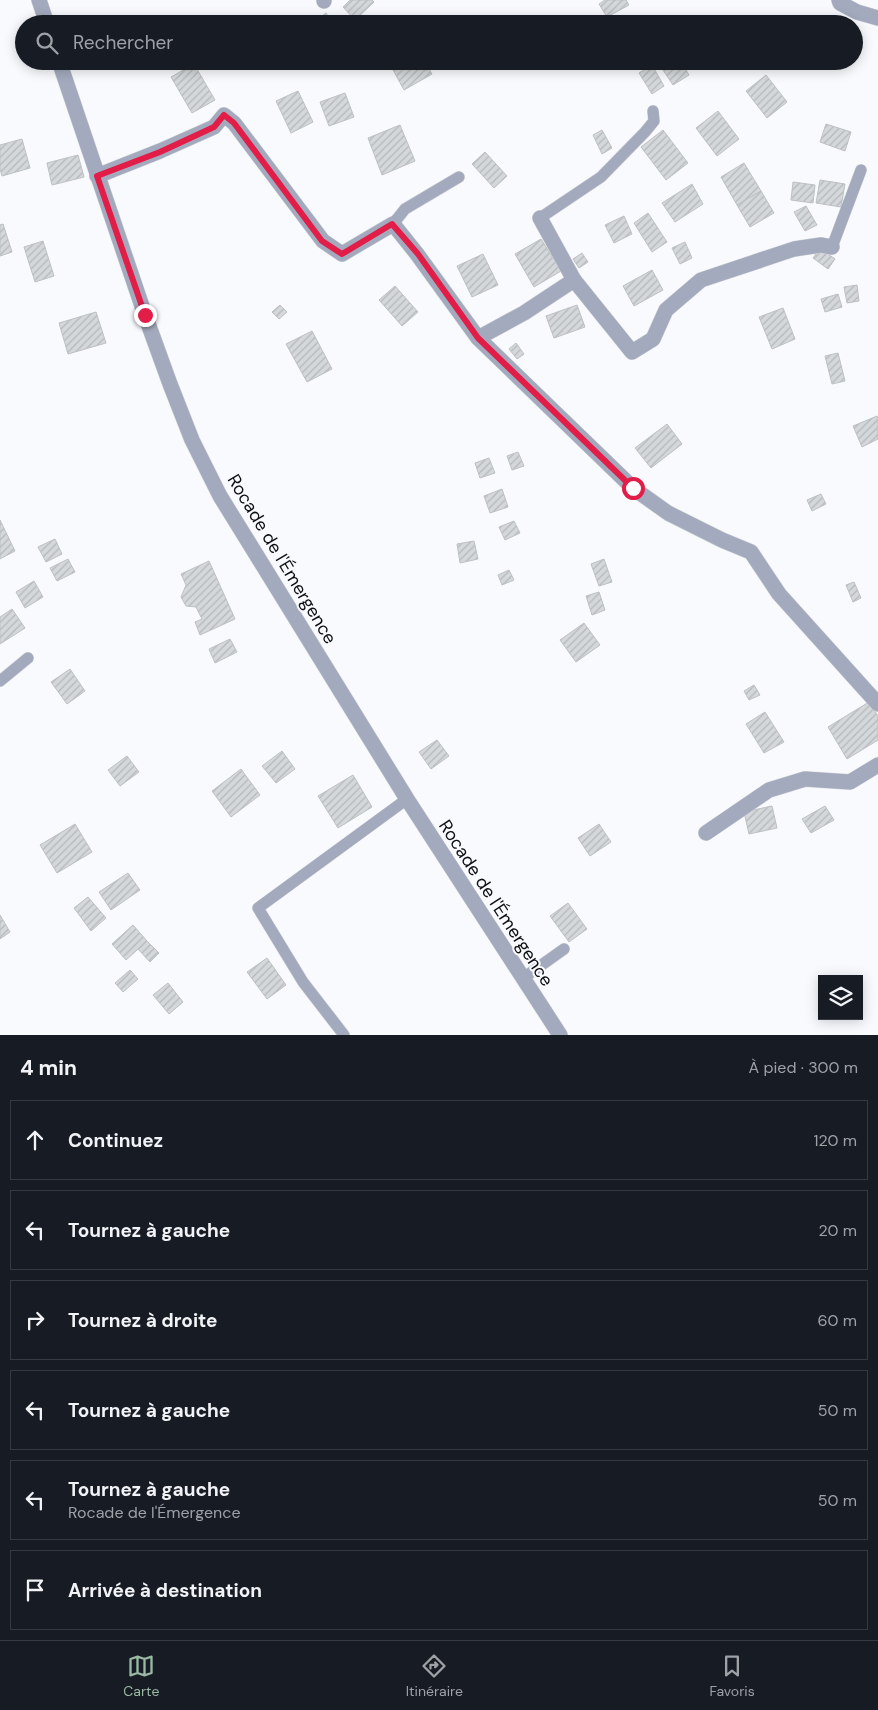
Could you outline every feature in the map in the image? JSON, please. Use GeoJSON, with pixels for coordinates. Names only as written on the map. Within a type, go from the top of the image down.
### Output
{"type":"FeatureCollection","features":[{"type":"Feature","properties":{"kind":"street"},"geometry":{"type":"LineString","coordinates":[[39,0],[44,15]]}},
{"type":"Feature","properties":{"kind":"street"},"geometry":{"type":"LineString","coordinates":[[839,0],[857,12],[878,18]]}},
{"type":"Feature","properties":{"kind":"street","name":"Rocade de l'Émergence"},"geometry":{"type":"LineString","coordinates":[[62,70],[170,384],[192,440],[220,496],[407,799],[560,1035]]}},
{"type":"Feature","properties":{"kind":"street"},"geometry":{"type":"LineString","coordinates":[[97,176],[160,152],[214,127],[224,115],[234,123],[322,241],[342,254],[392,224],[418,254],[478,338],[633,488],[668,512],[722,540],[751,552],[779,594],[875,696]]}},
{"type":"Feature","properties":{"kind":"street"},"geometry":{"type":"LineString","coordinates":[[540,218],[574,280],[632,352],[653,338],[666,310],[701,280],[794,248],[820,245],[832,247]]}},
{"type":"Feature","properties":{"kind":"street"},"geometry":{"type":"LineString","coordinates":[[478,338],[524,313],[574,280]]}},
{"type":"Feature","properties":{"kind":"street"},"geometry":{"type":"LineString","coordinates":[[706,833],[769,790],[805,779],[850,782],[878,765]]}},
{"type":"Feature","properties":{"kind":"lane"},"geometry":{"type":"LineString","coordinates":[[540,218],[601,177],[646,132],[654,121],[653,111]]}},
{"type":"Feature","properties":{"kind":"lane"},"geometry":{"type":"LineString","coordinates":[[832,247],[861,170]]}},
{"type":"Feature","properties":{"kind":"lane"},"geometry":{"type":"LineString","coordinates":[[392,224],[405,209],[459,177]]}},
{"type":"Feature","properties":{"kind":"lane"},"geometry":{"type":"LineString","coordinates":[[0,681],[28,658]]}},
{"type":"Feature","properties":{"kind":"lane"},"geometry":{"type":"LineString","coordinates":[[344,1035],[303,982],[258,908],[407,799]]}},
{"type":"Feature","properties":{"kind":"lane"},"geometry":{"type":"LineString","coordinates":[[522,979],[564,949]]}},
{"type":"Feature","properties":{"kind":"building"},"geometry":{"type":"Polygon","coordinates":[[[350,0],[372,0],[374,2],[360,15],[350,15],[343,7],[350,0]]]}},
{"type":"Feature","properties":{"kind":"building"},"geometry":{"type":"Polygon","coordinates":[[[605,0],[626,0],[629,5],[611,15],[606,15],[599,4],[605,0]]]}},
{"type":"Feature","properties":{"kind":"building"},"geometry":{"type":"Polygon","coordinates":[[[183,70],[198,70],[215,100],[192,113],[171,77],[183,70]]]}},
{"type":"Feature","properties":{"kind":"building"},"geometry":{"type":"Polygon","coordinates":[[[393,70],[430,70],[432,74],[404,90],[393,70]]]}},
{"type":"Feature","properties":{"kind":"building"},"geometry":{"type":"Polygon","coordinates":[[[644,70],[655,70],[664,86],[652,94],[639,73],[644,70]]]}},
{"type":"Feature","properties":{"kind":"building"},"geometry":{"type":"Polygon","coordinates":[[[663,70],[686,70],[689,75],[673,85],[663,70]]]}},
{"type":"Feature","properties":{"kind":"building"},"geometry":{"type":"Polygon","coordinates":[[[766,75],[787,102],[767,118],[746,91],[766,75]]]}},
{"type":"Feature","properties":{"kind":"building"},"geometry":{"type":"Polygon","coordinates":[[[298,91],[313,122],[291,133],[276,101],[298,91]]]}},
{"type":"Feature","properties":{"kind":"building"},"geometry":{"type":"Polygon","coordinates":[[[345,93],[354,117],[329,126],[320,102],[345,93]]]}},
{"type":"Feature","properties":{"kind":"building"},"geometry":{"type":"Polygon","coordinates":[[[718,111],[739,139],[717,156],[696,128],[718,111]]]}},
{"type":"Feature","properties":{"kind":"building"},"geometry":{"type":"Polygon","coordinates":[[[826,124],[851,132],[845,151],[820,142],[826,124]]]}},
{"type":"Feature","properties":{"kind":"building"},"geometry":{"type":"Polygon","coordinates":[[[400,125],[415,161],[382,175],[368,138],[400,125]]]}},
{"type":"Feature","properties":{"kind":"building"},"geometry":{"type":"Polygon","coordinates":[[[602,130],[612,148],[602,154],[593,135],[602,130]]]}},
{"type":"Feature","properties":{"kind":"building"},"geometry":{"type":"Polygon","coordinates":[[[663,130],[688,163],[666,180],[641,147],[663,130]]]}},
{"type":"Feature","properties":{"kind":"building"},"geometry":{"type":"Polygon","coordinates":[[[22,139],[30,168],[2,176],[0,169],[0,145],[22,139]]]}},
{"type":"Feature","properties":{"kind":"building"},"geometry":{"type":"Polygon","coordinates":[[[485,152],[507,176],[494,188],[472,164],[485,152]]]}},
{"type":"Feature","properties":{"kind":"building"},"geometry":{"type":"Polygon","coordinates":[[[78,155],[84,177],[52,185],[47,163],[78,155]]]}},
{"type":"Feature","properties":{"kind":"building"},"geometry":{"type":"Polygon","coordinates":[[[744,163],[761,191],[737,205],[721,177],[744,163]]]}},
{"type":"Feature","properties":{"kind":"building"},"geometry":{"type":"Polygon","coordinates":[[[820,180],[845,184],[841,207],[816,203],[820,180]]]}},
{"type":"Feature","properties":{"kind":"building"},"geometry":{"type":"Polygon","coordinates":[[[793,182],[815,185],[813,203],[791,200],[793,182]]]}},
{"type":"Feature","properties":{"kind":"building"},"geometry":{"type":"Polygon","coordinates":[[[692,184],[703,204],[675,222],[662,203],[692,184]]]}},
{"type":"Feature","properties":{"kind":"building"},"geometry":{"type":"Polygon","coordinates":[[[761,191],[774,213],[750,227],[737,205],[761,191]]]}},
{"type":"Feature","properties":{"kind":"building"},"geometry":{"type":"Polygon","coordinates":[[[806,206],[817,225],[805,231],[794,212],[806,206]]]}},
{"type":"Feature","properties":{"kind":"building"},"geometry":{"type":"Polygon","coordinates":[[[648,213],[667,242],[652,252],[634,223],[648,213]]]}},
{"type":"Feature","properties":{"kind":"building"},"geometry":{"type":"Polygon","coordinates":[[[624,216],[632,234],[614,243],[605,225],[624,216]]]}},
{"type":"Feature","properties":{"kind":"building"},"geometry":{"type":"Polygon","coordinates":[[[3,224],[12,252],[0,256],[0,225],[3,224]]]}},
{"type":"Feature","properties":{"kind":"building"},"geometry":{"type":"Polygon","coordinates":[[[541,239],[561,271],[534,287],[515,254],[541,239]]]}},
{"type":"Feature","properties":{"kind":"building"},"geometry":{"type":"Polygon","coordinates":[[[43,241],[54,276],[35,282],[24,247],[43,241]]]}},
{"type":"Feature","properties":{"kind":"building"},"geometry":{"type":"Polygon","coordinates":[[[685,242],[692,258],[680,264],[672,248],[685,242]]]}},
{"type":"Feature","properties":{"kind":"building"},"geometry":{"type":"Polygon","coordinates":[[[820,248],[835,259],[828,269],[813,258],[820,248]]]}},
{"type":"Feature","properties":{"kind":"building"},"geometry":{"type":"Polygon","coordinates":[[[582,253],[588,262],[579,268],[573,259],[582,253]]]}},
{"type":"Feature","properties":{"kind":"building"},"geometry":{"type":"Polygon","coordinates":[[[483,254],[498,285],[472,297],[457,266],[483,254]]]}},
{"type":"Feature","properties":{"kind":"building"},"geometry":{"type":"Polygon","coordinates":[[[652,270],[663,290],[634,306],[623,286],[652,270]]]}},
{"type":"Feature","properties":{"kind":"building"},"geometry":{"type":"Polygon","coordinates":[[[857,285],[859,301],[847,303],[844,287],[857,285]]]}},
{"type":"Feature","properties":{"kind":"building"},"geometry":{"type":"Polygon","coordinates":[[[395,286],[418,312],[402,326],[379,300],[395,286]]]}},
{"type":"Feature","properties":{"kind":"building"},"geometry":{"type":"Polygon","coordinates":[[[838,294],[842,307],[825,312],[821,299],[838,294]]]}},
{"type":"Feature","properties":{"kind":"building"},"geometry":{"type":"Polygon","coordinates":[[[280,305],[287,312],[279,319],[272,312],[280,305]]]}},
{"type":"Feature","properties":{"kind":"building"},"geometry":{"type":"Polygon","coordinates":[[[577,305],[585,327],[554,338],[546,316],[577,305]]]}},
{"type":"Feature","properties":{"kind":"building"},"geometry":{"type":"Polygon","coordinates":[[[783,308],[795,339],[772,349],[759,317],[783,308]]]}},
{"type":"Feature","properties":{"kind":"building"},"geometry":{"type":"Polygon","coordinates":[[[96,312],[106,343],[68,354],[59,323],[96,312]]]}},
{"type":"Feature","properties":{"kind":"building"},"geometry":{"type":"Polygon","coordinates":[[[312,331],[332,369],[307,382],[286,344],[312,331]]]}},
{"type":"Feature","properties":{"kind":"building"},"geometry":{"type":"Polygon","coordinates":[[[516,343],[524,354],[517,359],[509,349],[516,343]]]}},
{"type":"Feature","properties":{"kind":"building"},"geometry":{"type":"Polygon","coordinates":[[[838,353],[845,381],[832,384],[825,356],[838,353]]]}},
{"type":"Feature","properties":{"kind":"building"},"geometry":{"type":"Polygon","coordinates":[[[877,416],[878,439],[862,447],[853,426],[877,416]]]}},
{"type":"Feature","properties":{"kind":"building"},"geometry":{"type":"Polygon","coordinates":[[[667,424],[682,444],[651,468],[635,448],[667,424]]]}},
{"type":"Feature","properties":{"kind":"building"},"geometry":{"type":"Polygon","coordinates":[[[518,452],[524,466],[512,470],[507,456],[518,452]]]}},
{"type":"Feature","properties":{"kind":"building"},"geometry":{"type":"Polygon","coordinates":[[[489,458],[495,473],[480,478],[475,463],[489,458]]]}},
{"type":"Feature","properties":{"kind":"building"},"geometry":{"type":"Polygon","coordinates":[[[502,489],[508,507],[490,513],[484,496],[502,489]]]}},
{"type":"Feature","properties":{"kind":"building"},"geometry":{"type":"Polygon","coordinates":[[[821,494],[826,504],[812,511],[807,500],[821,494]]]}},
{"type":"Feature","properties":{"kind":"building"},"geometry":{"type":"Polygon","coordinates":[[[0,520],[15,551],[0,559],[0,520]]]}},
{"type":"Feature","properties":{"kind":"building"},"geometry":{"type":"Polygon","coordinates":[[[514,521],[520,533],[505,540],[499,527],[514,521]]]}},
{"type":"Feature","properties":{"kind":"building"},"geometry":{"type":"Polygon","coordinates":[[[55,539],[62,554],[46,562],[38,547],[55,539]]]}},
{"type":"Feature","properties":{"kind":"building"},"geometry":{"type":"Polygon","coordinates":[[[474,541],[478,559],[460,563],[457,544],[474,541]]]}},
{"type":"Feature","properties":{"kind":"building"},"geometry":{"type":"Polygon","coordinates":[[[68,559],[75,572],[57,581],[50,568],[68,559]]]}},
{"type":"Feature","properties":{"kind":"building"},"geometry":{"type":"Polygon","coordinates":[[[604,559],[612,582],[599,586],[591,564],[604,559]]]}},
{"type":"Feature","properties":{"kind":"building"},"geometry":{"type":"Polygon","coordinates":[[[209,561],[235,619],[200,635],[195,622],[202,619],[196,607],[186,606],[181,597],[186,585],[181,574],[209,561]]]}},
{"type":"Feature","properties":{"kind":"building"},"geometry":{"type":"Polygon","coordinates":[[[509,570],[514,580],[502,585],[498,575],[509,570]]]}},
{"type":"Feature","properties":{"kind":"building"},"geometry":{"type":"Polygon","coordinates":[[[34,581],[43,597],[25,608],[16,592],[34,581]]]}},
{"type":"Feature","properties":{"kind":"building"},"geometry":{"type":"Polygon","coordinates":[[[854,582],[861,598],[853,602],[846,585],[854,582]]]}},
{"type":"Feature","properties":{"kind":"building"},"geometry":{"type":"Polygon","coordinates":[[[599,592],[605,610],[592,615],[586,596],[599,592]]]}},
{"type":"Feature","properties":{"kind":"building"},"geometry":{"type":"Polygon","coordinates":[[[12,609],[25,628],[0,644],[0,617],[12,609]]]}},
{"type":"Feature","properties":{"kind":"building"},"geometry":{"type":"Polygon","coordinates":[[[584,623],[600,645],[576,662],[560,640],[584,623]]]}},
{"type":"Feature","properties":{"kind":"building"},"geometry":{"type":"Polygon","coordinates":[[[230,639],[237,652],[215,663],[209,649],[230,639]]]}},
{"type":"Feature","properties":{"kind":"building"},"geometry":{"type":"Polygon","coordinates":[[[70,669],[85,691],[67,704],[51,682],[70,669]]]}},
{"type":"Feature","properties":{"kind":"building"},"geometry":{"type":"Polygon","coordinates":[[[754,685],[760,695],[749,700],[744,691],[754,685]]]}},
{"type":"Feature","properties":{"kind":"building"},"geometry":{"type":"Polygon","coordinates":[[[869,702],[878,716],[878,740],[847,759],[828,727],[869,702]]]}},
{"type":"Feature","properties":{"kind":"building"},"geometry":{"type":"Polygon","coordinates":[[[765,712],[784,742],[764,753],[746,724],[765,712]]]}},
{"type":"Feature","properties":{"kind":"building"},"geometry":{"type":"Polygon","coordinates":[[[437,740],[449,756],[431,769],[419,752],[437,740]]]}},
{"type":"Feature","properties":{"kind":"building"},"geometry":{"type":"Polygon","coordinates":[[[282,751],[295,769],[276,783],[262,766],[282,751]]]}},
{"type":"Feature","properties":{"kind":"building"},"geometry":{"type":"Polygon","coordinates":[[[127,756],[139,772],[120,786],[108,770],[127,756]]]}},
{"type":"Feature","properties":{"kind":"building"},"geometry":{"type":"Polygon","coordinates":[[[241,769],[260,795],[231,817],[212,791],[241,769]]]}},
{"type":"Feature","properties":{"kind":"building"},"geometry":{"type":"Polygon","coordinates":[[[353,775],[372,807],[338,828],[318,796],[353,775]]]}},
{"type":"Feature","properties":{"kind":"building"},"geometry":{"type":"Polygon","coordinates":[[[772,806],[777,828],[749,834],[744,812],[772,806]]]}},
{"type":"Feature","properties":{"kind":"building"},"geometry":{"type":"Polygon","coordinates":[[[825,806],[834,820],[811,833],[802,819],[825,806]]]}},
{"type":"Feature","properties":{"kind":"building"},"geometry":{"type":"Polygon","coordinates":[[[75,824],[92,852],[57,873],[40,845],[75,824]]]}},
{"type":"Feature","properties":{"kind":"building"},"geometry":{"type":"Polygon","coordinates":[[[599,824],[611,842],[590,856],[578,838],[599,824]]]}},
{"type":"Feature","properties":{"kind":"building"},"geometry":{"type":"Polygon","coordinates":[[[128,873],[140,890],[111,910],[99,892],[128,873]]]}},
{"type":"Feature","properties":{"kind":"building"},"geometry":{"type":"Polygon","coordinates":[[[88,897],[106,918],[91,931],[74,908],[88,897]]]}},
{"type":"Feature","properties":{"kind":"building"},"geometry":{"type":"Polygon","coordinates":[[[568,903],[587,929],[569,942],[550,916],[568,903]]]}},
{"type":"Feature","properties":{"kind":"building"},"geometry":{"type":"Polygon","coordinates":[[[0,915],[10,932],[0,939],[0,915]]]}},
{"type":"Feature","properties":{"kind":"building"},"geometry":{"type":"Polygon","coordinates":[[[133,925],[147,941],[126,960],[112,944],[133,925]]]}},
{"type":"Feature","properties":{"kind":"building"},"geometry":{"type":"Polygon","coordinates":[[[147,941],[159,953],[150,962],[138,949],[147,941]]]}},
{"type":"Feature","properties":{"kind":"building"},"geometry":{"type":"Polygon","coordinates":[[[267,958],[286,985],[267,999],[247,972],[267,958]]]}},
{"type":"Feature","properties":{"kind":"building"},"geometry":{"type":"Polygon","coordinates":[[[130,970],[138,979],[123,992],[115,983],[130,970]]]}},
{"type":"Feature","properties":{"kind":"building"},"geometry":{"type":"Polygon","coordinates":[[[168,983],[183,1002],[169,1014],[153,995],[168,983]]]}},
{"type":"Feature","properties":{"kind":"route"},"geometry":{"type":"LineString","coordinates":[[145,315],[97,176],[160,152],[214,127],[224,115],[234,123],[322,241],[342,254],[392,224],[418,254],[478,338],[633,488]]}}]}
